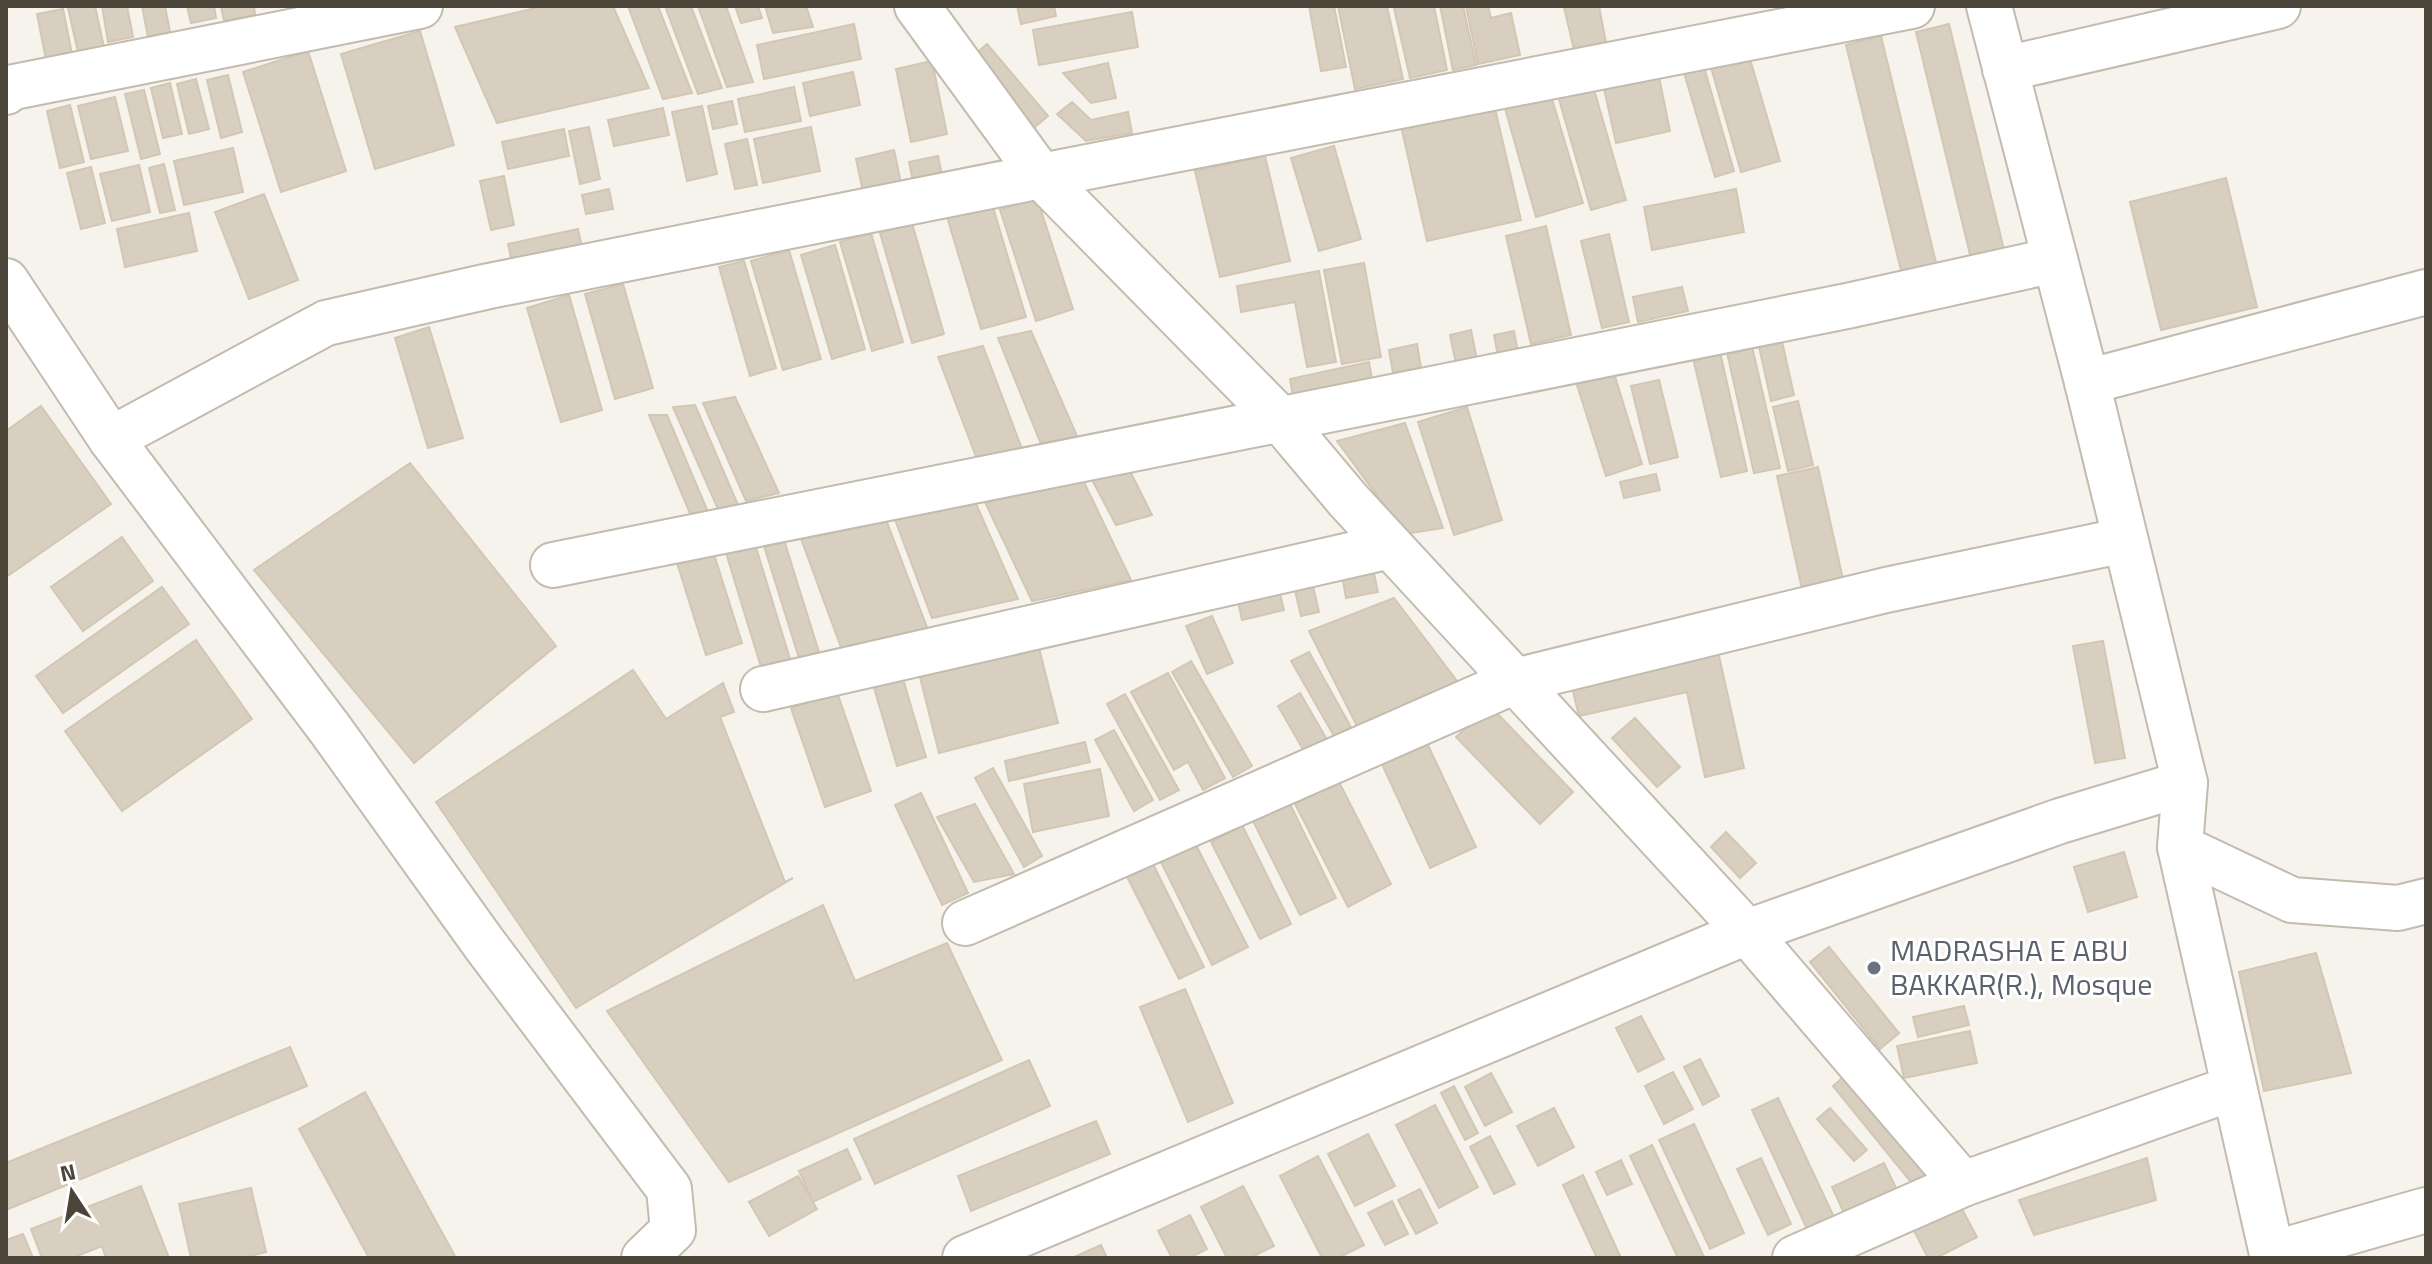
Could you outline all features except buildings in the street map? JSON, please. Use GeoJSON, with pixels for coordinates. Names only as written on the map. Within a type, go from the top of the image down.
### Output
{"type":"FeatureCollection","features":[{"type":"Feature","properties":{"kind":"street"},"geometry":{"type":"LineString","coordinates":[[6,92],[9,88],[420,6]]}},
{"type":"Feature","properties":{"kind":"street"},"geometry":{"type":"LineString","coordinates":[[917,6],[1041,176],[1279,418],[1390,546],[1747,932],[1963,1184]]}},
{"type":"Feature","properties":{"kind":"street"},"geometry":{"type":"LineString","coordinates":[[111,439],[326,323],[505,283],[1912,6]]}},
{"type":"Feature","properties":{"kind":"street"},"geometry":{"type":"LineString","coordinates":[[1989,6],[2087,382],[2185,783],[2180,847],[2272,1254],[2426,1210]]}},
{"type":"Feature","properties":{"kind":"street"},"geometry":{"type":"LineString","coordinates":[[2005,69],[2278,6]]}},
{"type":"Feature","properties":{"kind":"street"},"geometry":{"type":"LineString","coordinates":[[553,565],[1847,306],[2055,260]]}},
{"type":"Feature","properties":{"kind":"street"},"geometry":{"type":"LineString","coordinates":[[6,281],[111,439],[330,729],[485,945],[669,1189],[673,1230],[644,1258]]}},
{"type":"Feature","properties":{"kind":"street"},"geometry":{"type":"LineString","coordinates":[[2087,382],[2426,292]]}},
{"type":"Feature","properties":{"kind":"street"},"geometry":{"type":"LineString","coordinates":[[965,923],[1515,681],[1886,590],[2125,540]]}},
{"type":"Feature","properties":{"kind":"street"},"geometry":{"type":"LineString","coordinates":[[763,689],[1390,546]]}},
{"type":"Feature","properties":{"kind":"street"},"geometry":{"type":"LineString","coordinates":[[965,1258],[1747,932],[2060,821],[2185,783]]}},
{"type":"Feature","properties":{"kind":"street"},"geometry":{"type":"LineString","coordinates":[[2180,847],[2292,900],[2398,908],[2426,901]]}},
{"type":"Feature","properties":{"kind":"street"},"geometry":{"type":"LineString","coordinates":[[1795,1258],[1963,1184],[2233,1088]]}},
{"type":"Feature","properties":{"kind":"place","name":"MADRASHA E ABU BAKKAR(R.), Mosque"},"geometry":{"type":"Point","coordinates":[1874,968]}}]}
